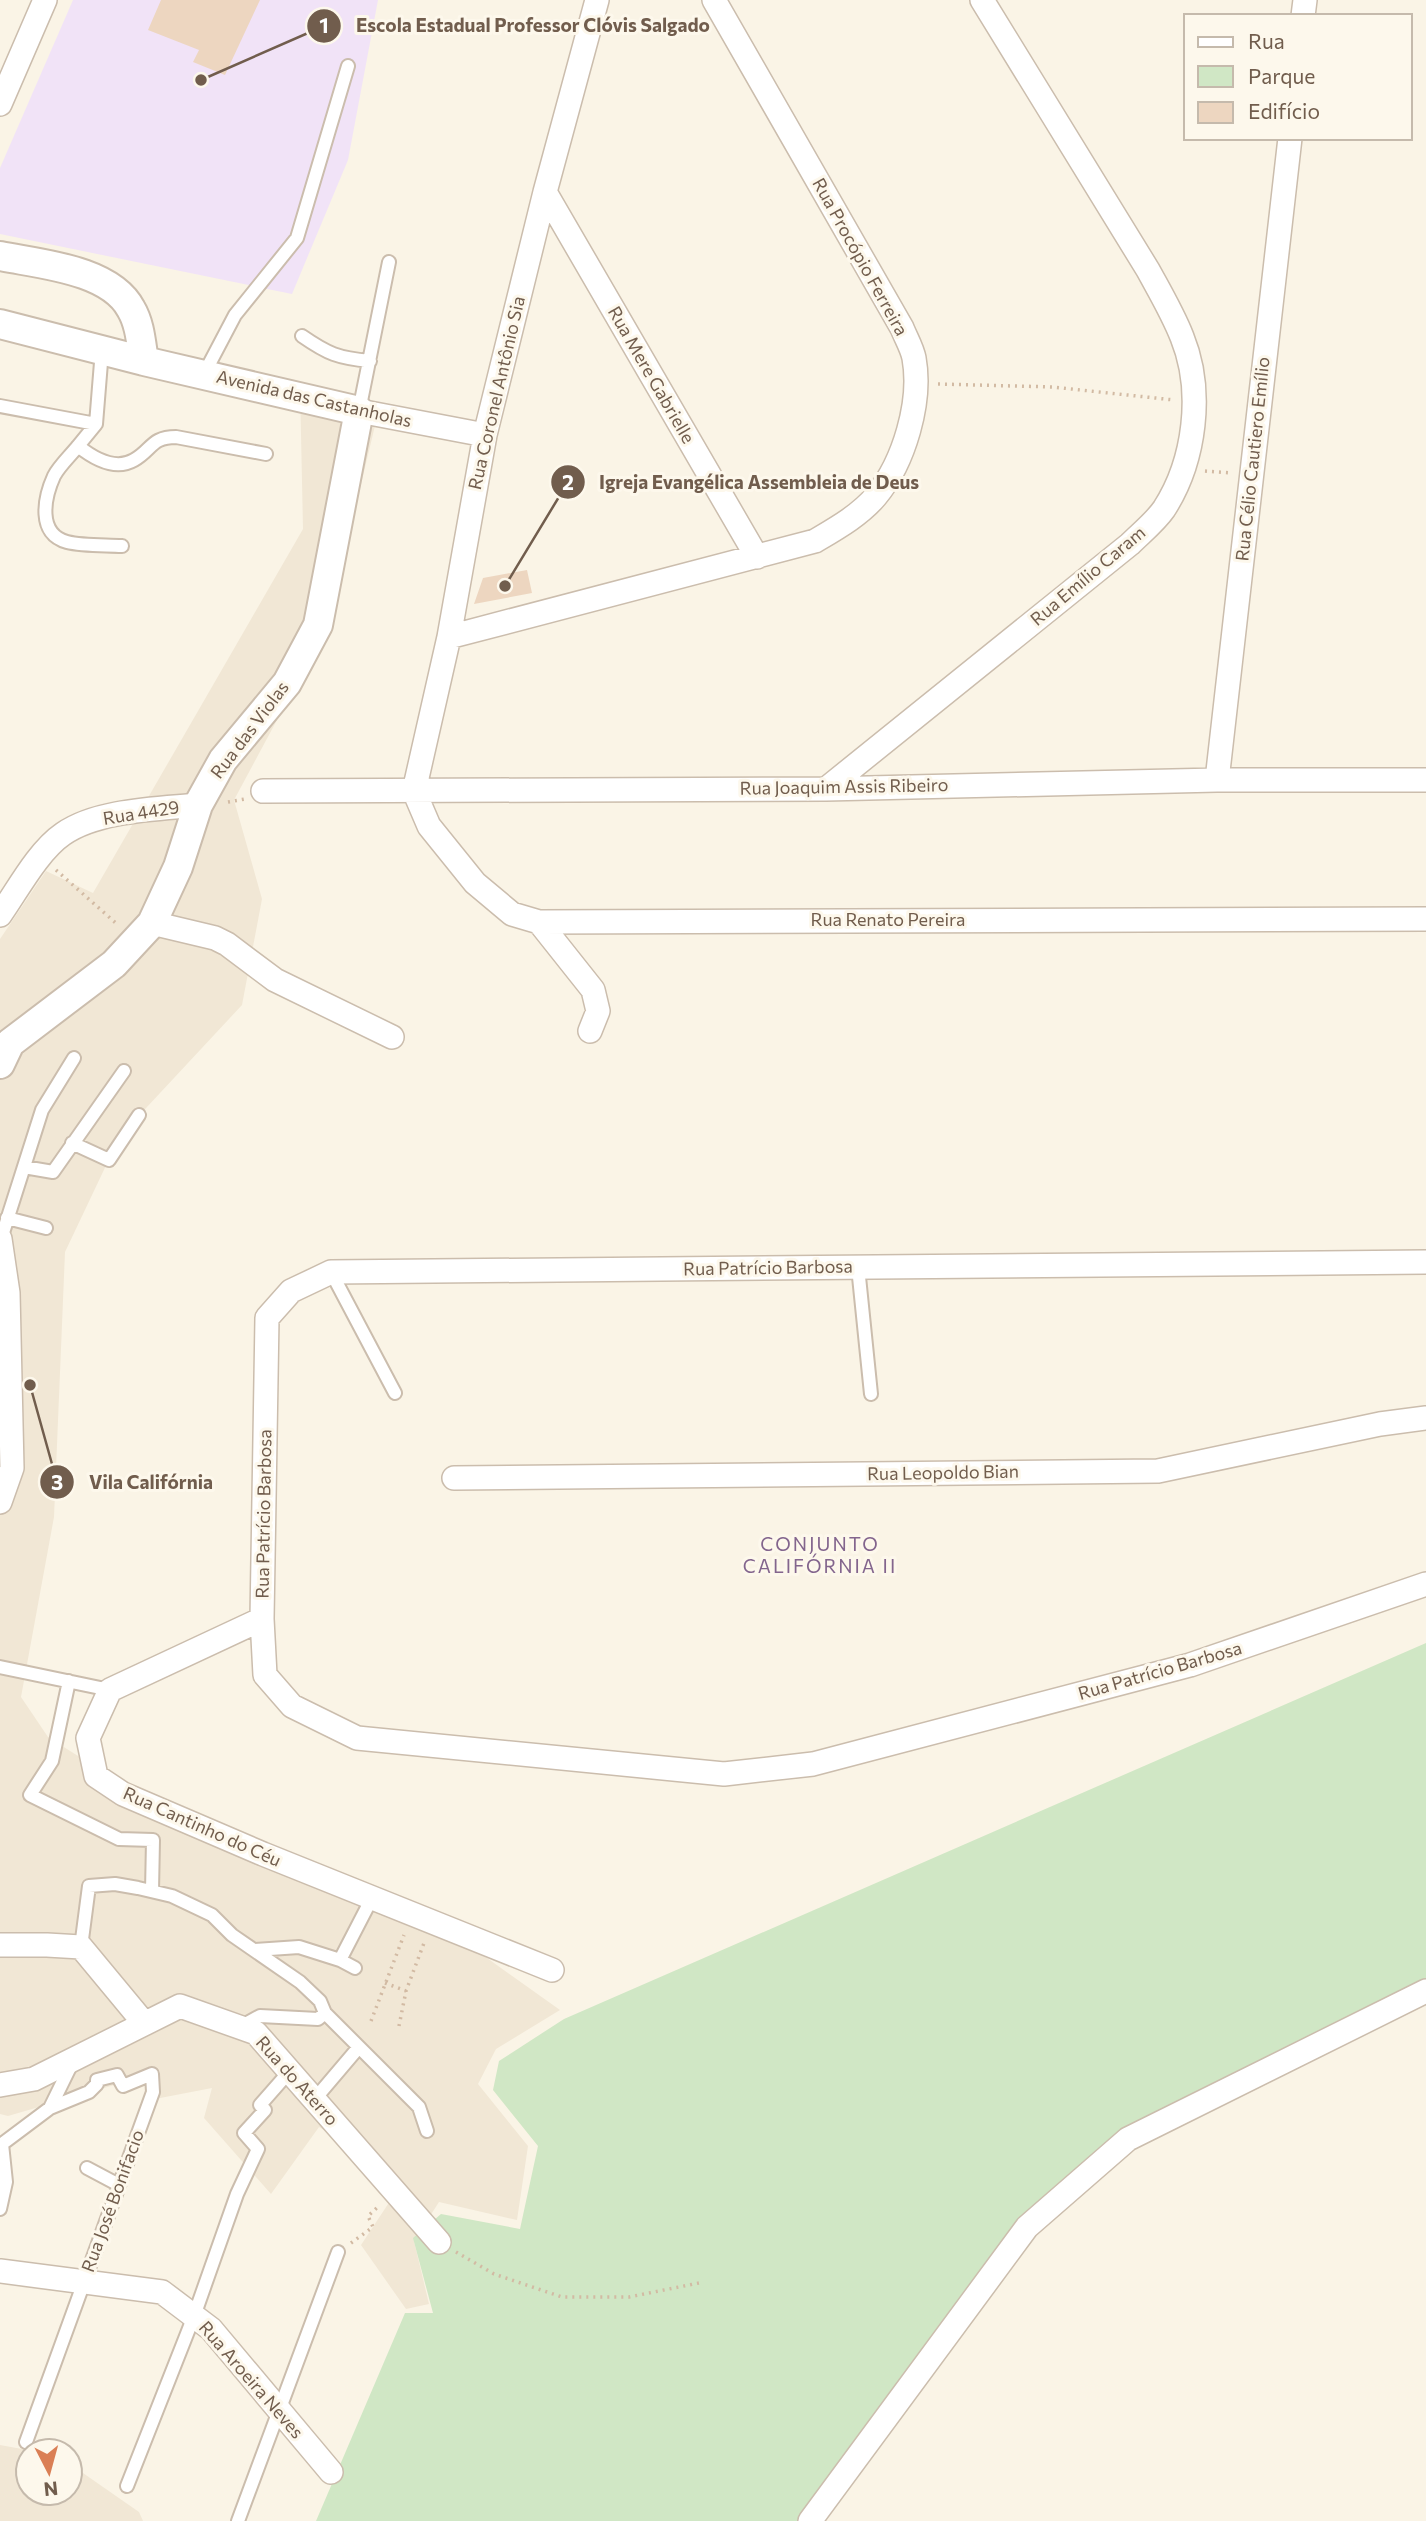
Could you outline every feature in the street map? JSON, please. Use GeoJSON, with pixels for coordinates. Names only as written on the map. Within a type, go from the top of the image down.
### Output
{"type":"FeatureCollection","features":[{"type":"Feature","properties":{"kind":"street"},"geometry":{"type":"LineString","coordinates":[[2,92],[45,0]]}},
{"type":"Feature","properties":{"kind":"street","name":"Rua Coronel Antônio Sia"},"geometry":{"type":"LineString","coordinates":[[414,791],[449,637],[485,435],[545,192],[597,0]]}},
{"type":"Feature","properties":{"kind":"street","name":"Rua Procópio Ferreira"},"geometry":{"type":"LineString","coordinates":[[449,637],[815,541],[849,521],[875,497],[893,472],[904,446],[914,407],[915,384],[914,358],[902,328],[714,0]]}},
{"type":"Feature","properties":{"kind":"street","name":"Rua Emílio Caram"},"geometry":{"type":"LineString","coordinates":[[826,789],[1130,544],[1162,511],[1183,469],[1191,441],[1194,402],[1191,369],[1183,339],[1169,308],[982,0]]}},
{"type":"Feature","properties":{"kind":"street","name":"Rua Célio Cautiero Emílio"},"geometry":{"type":"LineString","coordinates":[[1217,780],[1290,140]]}},
{"type":"Feature","properties":{"kind":"street","name":"Rua Mere Gabrielle"},"geometry":{"type":"LineString","coordinates":[[545,192],[758,557]]}},
{"type":"Feature","properties":{"kind":"street"},"geometry":{"type":"LineString","coordinates":[[0,256],[89,276],[121,295],[131,309],[139,330],[144,361]]}},
{"type":"Feature","properties":{"kind":"street"},"geometry":{"type":"LineString","coordinates":[[51,337],[97,337],[107,334],[119,324],[122,316],[121,295]]}},
{"type":"Feature","properties":{"kind":"street","name":"Avenida das Castanholas"},"geometry":{"type":"LineString","coordinates":[[0,324],[359,411],[485,435]]}},
{"type":"Feature","properties":{"kind":"street","name":"Rua das Violas"},"geometry":{"type":"LineString","coordinates":[[0,1064],[10,1043],[114,964],[144,931],[178,867],[198,805],[223,760],[287,683],[318,625],[359,411]]}},
{"type":"Feature","properties":{"kind":"street","name":"Rua Joaquim Assis Ribeiro"},"geometry":{"type":"LineString","coordinates":[[262,790],[826,789],[1217,780],[1426,780]]}},
{"type":"Feature","properties":{"kind":"street","name":"Rua Renato Pereira"},"geometry":{"type":"LineString","coordinates":[[414,791],[429,826],[475,884],[512,914],[539,922],[1426,919]]}},
{"type":"Feature","properties":{"kind":"street","name":"Rua 4429"},"geometry":{"type":"LineString","coordinates":[[0,915],[41,857],[63,834],[107,815],[198,805]]}},
{"type":"Feature","properties":{"kind":"street"},"geometry":{"type":"LineString","coordinates":[[539,922],[593,990],[597,1011],[590,1031]]}},
{"type":"Feature","properties":{"kind":"street"},"geometry":{"type":"LineString","coordinates":[[144,931],[215,938],[275,980],[392,1037]]}},
{"type":"Feature","properties":{"kind":"street"},"geometry":{"type":"LineString","coordinates":[[0,1502],[12,1468],[8,1293],[3,1232]]}},
{"type":"Feature","properties":{"kind":"street","name":"Rua Patrício Barbosa"},"geometry":{"type":"LineString","coordinates":[[1426,1262],[331,1272],[291,1291],[267,1318],[262,1619],[265,1675],[292,1706],[357,1738],[724,1774],[813,1764],[1190,1665],[1426,1584]]}},
{"type":"Feature","properties":{"kind":"street","name":"Rua Leopoldo Bian"},"geometry":{"type":"LineString","coordinates":[[454,1478],[1158,1471],[1380,1424],[1426,1418]]}},
{"type":"Feature","properties":{"kind":"street"},"geometry":{"type":"LineString","coordinates":[[110,1689],[262,1619]]}},
{"type":"Feature","properties":{"kind":"street","name":"Rua Cantinho do Céu"},"geometry":{"type":"LineString","coordinates":[[110,1689],[88,1738],[96,1776],[123,1794],[263,1854],[552,1970]]}},
{"type":"Feature","properties":{"kind":"street"},"geometry":{"type":"LineString","coordinates":[[0,1945],[81,1947],[145,2023]]}},
{"type":"Feature","properties":{"kind":"street"},"geometry":{"type":"LineString","coordinates":[[810,2521],[1027,2227],[1128,2139],[1426,1991]]}},
{"type":"Feature","properties":{"kind":"street","name":"Rua do Aterro"},"geometry":{"type":"LineString","coordinates":[[0,2085],[34,2079],[180,2006],[240,2027],[256,2033],[439,2242]]}},
{"type":"Feature","properties":{"kind":"street","name":"Rua Aroeira Neves"},"geometry":{"type":"LineString","coordinates":[[0,2271],[162,2292],[211,2329],[331,2472]]}},
{"type":"Feature","properties":{"kind":"lane"},"geometry":{"type":"LineString","coordinates":[[204,374],[235,315],[297,238],[348,66]]}},
{"type":"Feature","properties":{"kind":"lane"},"geometry":{"type":"LineString","coordinates":[[359,411],[389,262]]}},
{"type":"Feature","properties":{"kind":"lane"},"geometry":{"type":"LineString","coordinates":[[302,336],[324,352],[342,358],[370,361]]}},
{"type":"Feature","properties":{"kind":"lane"},"geometry":{"type":"LineString","coordinates":[[102,350],[96,424],[54,475],[44,513],[48,530],[67,542],[122,546]]}},
{"type":"Feature","properties":{"kind":"lane"},"geometry":{"type":"LineString","coordinates":[[0,407],[96,424]]}},
{"type":"Feature","properties":{"kind":"lane"},"geometry":{"type":"LineString","coordinates":[[78,446],[99,460],[120,464],[133,461],[155,441],[165,437],[266,454]]}},
{"type":"Feature","properties":{"kind":"lane"},"geometry":{"type":"LineString","coordinates":[[46,1228],[3,1232],[42,1110],[74,1058]]}},
{"type":"Feature","properties":{"kind":"lane"},"geometry":{"type":"LineString","coordinates":[[24,1167],[53,1172],[124,1071]]}},
{"type":"Feature","properties":{"kind":"lane"},"geometry":{"type":"LineString","coordinates":[[72,1143],[109,1160],[139,1115]]}},
{"type":"Feature","properties":{"kind":"lane"},"geometry":{"type":"LineString","coordinates":[[858,1267],[871,1394]]}},
{"type":"Feature","properties":{"kind":"lane"},"geometry":{"type":"LineString","coordinates":[[331,1272],[395,1393]]}},
{"type":"Feature","properties":{"kind":"lane"},"geometry":{"type":"LineString","coordinates":[[0,1667],[110,1689]]}},
{"type":"Feature","properties":{"kind":"lane"},"geometry":{"type":"LineString","coordinates":[[68,1681],[52,1761],[30,1795],[119,1839],[153,1840],[152,1891]]}},
{"type":"Feature","properties":{"kind":"lane"},"geometry":{"type":"LineString","coordinates":[[81,1947],[89,1886],[115,1884],[152,1891],[212,1915],[233,1935],[300,1982],[320,2001],[325,2013],[418,2107],[427,2131]]}},
{"type":"Feature","properties":{"kind":"lane"},"geometry":{"type":"LineString","coordinates":[[340,1960],[372,1898]]}},
{"type":"Feature","properties":{"kind":"lane"},"geometry":{"type":"LineString","coordinates":[[255,1950],[299,1947],[340,1960],[355,1968]]}},
{"type":"Feature","properties":{"kind":"lane"},"geometry":{"type":"LineString","coordinates":[[240,2027],[260,2016],[318,2019],[325,2013]]}},
{"type":"Feature","properties":{"kind":"lane"},"geometry":{"type":"LineString","coordinates":[[314,2100],[359,2047]]}},
{"type":"Feature","properties":{"kind":"lane"},"geometry":{"type":"LineString","coordinates":[[1,2204],[6,2182],[2,2144],[50,2108],[74,2059]]}},
{"type":"Feature","properties":{"kind":"lane"},"geometry":{"type":"LineString","coordinates":[[127,2486],[194,2316],[237,2194],[258,2149],[244,2133],[265,2110],[260,2105],[289,2072]]}},
{"type":"Feature","properties":{"kind":"lane","name":"Rua José Bonifacio"},"geometry":{"type":"LineString","coordinates":[[28,2437],[153,2092],[152,2074],[123,2086],[117,2075],[97,2080],[97,2084],[89,2092],[50,2108]]}},
{"type":"Feature","properties":{"kind":"lane"},"geometry":{"type":"LineString","coordinates":[[86,2168],[119,2185]]}},
{"type":"Feature","properties":{"kind":"lane"},"geometry":{"type":"LineString","coordinates":[[238,2521],[281,2412],[338,2252]]}},
{"type":"Feature","properties":{"kind":"path"},"geometry":{"type":"LineString","coordinates":[[915,384],[1053,387],[1194,402]]}},
{"type":"Feature","properties":{"kind":"path"},"geometry":{"type":"LineString","coordinates":[[1183,469],[1252,474]]}},
{"type":"Feature","properties":{"kind":"path"},"geometry":{"type":"LineString","coordinates":[[41,857],[144,931]]}},
{"type":"Feature","properties":{"kind":"path"},"geometry":{"type":"LineString","coordinates":[[371,2021],[385,1982],[422,1918]]}},
{"type":"Feature","properties":{"kind":"path"},"geometry":{"type":"LineString","coordinates":[[399,2026],[422,1918]]}},
{"type":"Feature","properties":{"kind":"path"},"geometry":{"type":"LineString","coordinates":[[385,1982],[406,1991]]}},
{"type":"Feature","properties":{"kind":"path"},"geometry":{"type":"LineString","coordinates":[[338,2252],[373,2227],[368,2216],[395,2192]]}},
{"type":"Feature","properties":{"kind":"path"},"geometry":{"type":"LineString","coordinates":[[439,2242],[494,2274],[562,2297],[629,2297],[699,2283]]}},
{"type":"Feature","properties":{"kind":"shaded area"},"geometry":{"type":"Polygon","coordinates":[[[73,0],[378,0],[348,160],[292,294],[0,234],[0,168],[73,0]]]}},
{"type":"Feature","properties":{"kind":"shaded area"},"geometry":{"type":"Polygon","coordinates":[[[300,386],[378,413],[327,627],[234,800],[262,899],[242,1005],[120,1136],[65,1252],[54,1517],[21,1697],[48,1737],[146,1799],[487,1958],[560,2010],[496,2049],[478,2084],[528,2146],[517,2220],[439,2202],[414,2241],[429,2304],[406,2309],[361,2245],[398,2189],[373,2159],[319,2127],[271,2194],[204,2118],[212,2088],[155,2099],[152,2074],[8,2116],[0,2114],[0,939],[46,871],[93,893],[303,529],[300,386]]]}},
{"type":"Feature","properties":{"kind":"shaded area"},"geometry":{"type":"Polygon","coordinates":[[[0,2445],[14,2448],[14,2507],[84,2507],[84,2474],[139,2512],[143,2521],[0,2521],[0,2445]]]}},
{"type":"Feature","properties":{"kind":"green space"},"geometry":{"type":"Polygon","coordinates":[[[1426,1643],[1426,1987],[1127,2137],[1026,2225],[808,2521],[316,2521],[405,2313],[433,2313],[413,2238],[441,2214],[520,2229],[538,2146],[493,2090],[499,2061],[564,2019],[1426,1643]]]}},
{"type":"Feature","properties":{"kind":"building"},"geometry":{"type":"Polygon","coordinates":[[[161,0],[260,0],[225,75],[193,62],[199,50],[148,30],[161,0]]]}},
{"type":"Feature","properties":{"kind":"building"},"geometry":{"type":"Polygon","coordinates":[[[527,570],[532,593],[474,604],[483,578],[527,570]]]}},
{"type":"Feature","properties":{"kind":"place","name":"Escola Estadual Professor Clóvis Salgado"},"geometry":{"type":"Point","coordinates":[201,80]}},
{"type":"Feature","properties":{"kind":"place","name":"Igreja Evangélica Assembleia de Deus"},"geometry":{"type":"Point","coordinates":[505,586]}},
{"type":"Feature","properties":{"kind":"place","name":"Vila Califórnia"},"geometry":{"type":"Point","coordinates":[30,1385]}},
{"type":"Feature","properties":{"kind":"district","name":"CONJUNTO CALIFÓRNIA II"},"geometry":{"type":"Point","coordinates":[820,1555]}}]}
